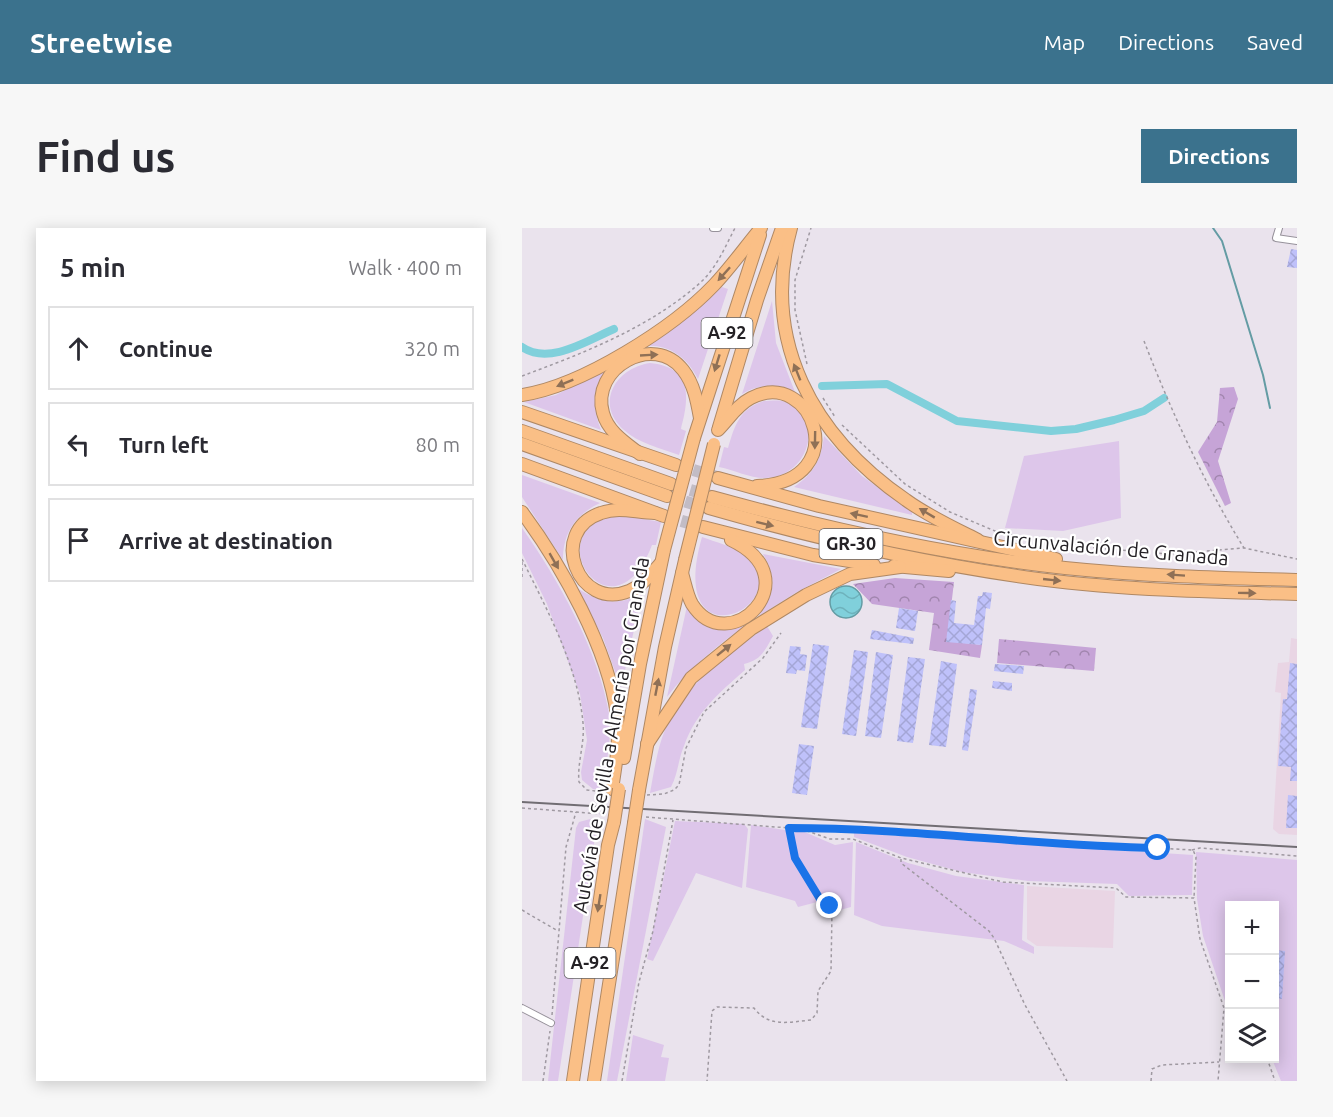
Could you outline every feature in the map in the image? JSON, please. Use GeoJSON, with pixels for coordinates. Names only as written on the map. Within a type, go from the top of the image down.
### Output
{"type":"FeatureCollection","features":[{"type":"Feature","properties":{"kind":"highway"},"geometry":{"type":"LineString","coordinates":[[522,394],[547,390],[575,379],[664,325],[713,286],[762,228]]}},
{"type":"Feature","properties":{"kind":"highway","name":"Autovía de Sevilla a Almería por Granada"},"geometry":{"type":"LineString","coordinates":[[573,1081],[608,845],[608,819],[661,563],[700,418],[762,228]]}},
{"type":"Feature","properties":{"kind":"highway","name":"Autovía de Sevilla a Almería por Granada"},"geometry":{"type":"LineString","coordinates":[[594,1081],[640,820],[639,790],[683,565],[718,430],[757,300],[782,228]]}},
{"type":"Feature","properties":{"kind":"highway"},"geometry":{"type":"LineString","coordinates":[[790,228],[784,252],[780,290],[783,325],[796,372],[825,422],[850,452],[906,500],[978,540]]}},
{"type":"Feature","properties":{"kind":"highway"},"geometry":{"type":"LineString","coordinates":[[640,454],[617,436],[603,413],[603,388],[608,376],[617,365],[645,354],[660,355],[672,360],[682,368],[692,384],[700,418]]}},
{"type":"Feature","properties":{"kind":"highway"},"geometry":{"type":"LineString","coordinates":[[718,430],[738,406],[752,397],[767,393],[782,394],[795,400],[812,420],[816,440],[815,452],[799,475],[778,484],[748,487]]}},
{"type":"Feature","properties":{"kind":"highway"},"geometry":{"type":"LineString","coordinates":[[522,412],[676,465]]}},
{"type":"Feature","properties":{"kind":"highway"},"geometry":{"type":"LineString","coordinates":[[522,431],[669,490],[522,444]]}},
{"type":"Feature","properties":{"kind":"highway"},"geometry":{"type":"LineString","coordinates":[[522,464],[660,514],[617,508],[598,513],[585,522],[576,533],[571,555],[580,578],[591,588],[604,594],[631,591],[644,582],[661,563]]}},
{"type":"Feature","properties":{"kind":"highway"},"geometry":{"type":"LineString","coordinates":[[718,478],[819,506],[1069,561],[1083,569]]}},
{"type":"Feature","properties":{"kind":"highway","name":"Circunvalación de Granada"},"geometry":{"type":"LineString","coordinates":[[1297,580],[1083,569],[959,553],[710,503],[867,548],[994,571],[1104,586],[1181,592],[1297,594]]}},
{"type":"Feature","properties":{"kind":"highway"},"geometry":{"type":"LineString","coordinates":[[522,512],[572,592],[609,680],[619,734],[616,789]]}},
{"type":"Feature","properties":{"kind":"highway"},"geometry":{"type":"LineString","coordinates":[[704,527],[813,555],[900,567],[978,574],[994,571]]}},
{"type":"Feature","properties":{"kind":"highway"},"geometry":{"type":"LineString","coordinates":[[683,565],[693,604],[710,619],[721,623],[734,623],[755,611],[766,588],[763,566],[744,546],[717,531]]}},
{"type":"Feature","properties":{"kind":"highway"},"geometry":{"type":"LineString","coordinates":[[647,744],[692,678],[751,629],[806,595],[850,574],[900,567]]}},
{"type":"Feature","properties":{"kind":"highway"},"geometry":{"type":"LineString","coordinates":[[1274,593],[1297,599]]}},
{"type":"Feature","properties":{"kind":"street"},"geometry":{"type":"LineString","coordinates":[[1279,228],[1276,238],[1297,241]]}},
{"type":"Feature","properties":{"kind":"street"},"geometry":{"type":"LineString","coordinates":[[522,1008],[551,1023]]}},
{"type":"Feature","properties":{"kind":"path"},"geometry":{"type":"LineString","coordinates":[[522,376],[642,324],[701,282],[716,264],[735,228]]}},
{"type":"Feature","properties":{"kind":"path"},"geometry":{"type":"LineString","coordinates":[[809,373],[795,310],[795,280],[811,228]]}},
{"type":"Feature","properties":{"kind":"path"},"geometry":{"type":"LineString","coordinates":[[1144,341],[1186,438],[1221,510],[1244,548]]}},
{"type":"Feature","properties":{"kind":"path"},"geometry":{"type":"LineString","coordinates":[[818,391],[839,423],[905,484],[950,512],[995,531],[1051,544],[1168,554],[1244,548],[1297,559]]}},
{"type":"Feature","properties":{"kind":"path"},"geometry":{"type":"LineString","coordinates":[[522,562],[522,578]]}},
{"type":"Feature","properties":{"kind":"path"},"geometry":{"type":"LineString","coordinates":[[522,808],[576,812],[608,819]]}},
{"type":"Feature","properties":{"kind":"path"},"geometry":{"type":"LineString","coordinates":[[543,1081],[551,1023],[566,847],[576,812]]}},
{"type":"Feature","properties":{"kind":"path"},"geometry":{"type":"LineString","coordinates":[[622,1081],[639,982],[653,931],[673,819]]}},
{"type":"Feature","properties":{"kind":"path"},"geometry":{"type":"LineString","coordinates":[[640,820],[673,819],[802,829],[830,839],[854,839],[901,858],[1003,882],[1116,888],[1126,897],[1194,898]]}},
{"type":"Feature","properties":{"kind":"path"},"geometry":{"type":"LineString","coordinates":[[789,828],[1191,850],[1200,848],[1297,856]]}},
{"type":"Feature","properties":{"kind":"path"},"geometry":{"type":"LineString","coordinates":[[707,1081],[712,1011],[717,1007],[754,1008],[762,1019],[772,1023],[812,1020],[817,1013],[818,991],[831,970],[832,911],[820,899],[795,858],[789,828]]}},
{"type":"Feature","properties":{"kind":"path"},"geometry":{"type":"LineString","coordinates":[[1191,850],[1196,857],[1194,898],[1200,939],[1224,1008],[1218,1081]]}},
{"type":"Feature","properties":{"kind":"path"},"geometry":{"type":"LineString","coordinates":[[901,858],[901,863],[994,938],[1025,1005],[1067,1081]]}},
{"type":"Feature","properties":{"kind":"path"},"geometry":{"type":"LineString","coordinates":[[522,910],[559,931]]}},
{"type":"Feature","properties":{"kind":"path"},"geometry":{"type":"LineString","coordinates":[[1151,1081],[1152,1069],[1162,1065],[1219,1062]]}},
{"type":"Feature","properties":{"kind":"path"},"geometry":{"type":"LineString","coordinates":[[1268,1063],[1275,1081]]}},
{"type":"Feature","properties":{"kind":"shaded area"},"geometry":{"type":"Polygon","coordinates":[[[722,287],[728,289],[698,379],[683,358],[661,347],[644,346],[681,322],[722,287]]]}},
{"type":"Feature","properties":{"kind":"shaded area"},"geometry":{"type":"Polygon","coordinates":[[[772,301],[776,343],[795,392],[782,387],[762,386],[742,394],[772,301]]]}},
{"type":"Feature","properties":{"kind":"shaded area"},"geometry":{"type":"Polygon","coordinates":[[[650,363],[674,370],[681,377],[685,386],[686,406],[681,429],[686,431],[679,455],[630,435],[615,420],[611,409],[610,398],[619,379],[638,366],[650,363]]]}},
{"type":"Feature","properties":{"kind":"shaded area"},"geometry":{"type":"Polygon","coordinates":[[[606,369],[599,384],[595,406],[601,430],[524,402],[556,395],[606,369]]]}},
{"type":"Feature","properties":{"kind":"shaded area"},"geometry":{"type":"Polygon","coordinates":[[[764,401],[782,401],[796,408],[805,418],[808,444],[802,457],[793,468],[780,475],[764,478],[719,467],[724,447],[728,448],[743,413],[764,401]]]}},
{"type":"Feature","properties":{"kind":"shaded area"},"geometry":{"type":"Polygon","coordinates":[[[824,436],[862,476],[912,512],[912,515],[794,487],[807,476],[815,465],[821,452],[824,436]]]}},
{"type":"Feature","properties":{"kind":"shaded area"},"geometry":{"type":"Polygon","coordinates":[[[1119,441],[1121,518],[1063,531],[1005,528],[1024,456],[1119,441]]]}},
{"type":"Feature","properties":{"kind":"shaded area"},"geometry":{"type":"Polygon","coordinates":[[[522,475],[600,503],[584,513],[572,526],[565,541],[563,560],[522,497],[522,475]]]}},
{"type":"Feature","properties":{"kind":"shaded area"},"geometry":{"type":"Polygon","coordinates":[[[620,515],[661,522],[656,545],[652,545],[635,574],[618,586],[601,584],[588,573],[580,556],[582,539],[594,523],[620,515]]]}},
{"type":"Feature","properties":{"kind":"shaded area"},"geometry":{"type":"Polygon","coordinates":[[[522,528],[563,593],[587,641],[604,690],[610,723],[609,748],[603,783],[608,784],[606,791],[593,789],[582,780],[581,772],[587,740],[580,694],[547,604],[522,553],[522,528]]]}},
{"type":"Feature","properties":{"kind":"shaded area"},"geometry":{"type":"Polygon","coordinates":[[[702,537],[740,552],[758,574],[757,592],[747,606],[731,614],[714,614],[701,603],[695,578],[702,537]]]}},
{"type":"Feature","properties":{"kind":"shaded area"},"geometry":{"type":"Polygon","coordinates":[[[763,554],[841,569],[797,592],[759,616],[768,600],[772,585],[771,571],[763,554]]]}},
{"type":"Feature","properties":{"kind":"shaded area"},"geometry":{"type":"Polygon","coordinates":[[[577,588],[593,597],[609,601],[625,600],[642,594],[621,688],[603,638],[577,588]]]}},
{"type":"Feature","properties":{"kind":"shaded area"},"geometry":{"type":"Polygon","coordinates":[[[687,606],[700,619],[712,626],[726,628],[744,626],[693,668],[667,697],[687,606]]]}},
{"type":"Feature","properties":{"kind":"shaded area"},"geometry":{"type":"Polygon","coordinates":[[[767,626],[773,636],[764,651],[758,658],[744,664],[745,670],[717,695],[695,723],[682,751],[671,787],[650,793],[662,737],[683,698],[708,671],[767,626]]]}},
{"type":"Feature","properties":{"kind":"shaded area"},"geometry":{"type":"Polygon","coordinates":[[[1291,638],[1297,639],[1297,835],[1279,834],[1273,829],[1281,693],[1275,692],[1278,663],[1289,662],[1291,638]]]}},
{"type":"Feature","properties":{"kind":"shaded area"},"geometry":{"type":"Polygon","coordinates":[[[598,817],[558,1081],[548,1081],[576,828],[579,822],[598,817]]]}},
{"type":"Feature","properties":{"kind":"shaded area"},"geometry":{"type":"Polygon","coordinates":[[[645,819],[666,827],[617,1081],[607,1081],[645,819]]]}},
{"type":"Feature","properties":{"kind":"shaded area"},"geometry":{"type":"Polygon","coordinates":[[[675,821],[744,824],[748,829],[742,888],[696,873],[653,961],[647,959],[675,821]]]}},
{"type":"Feature","properties":{"kind":"shaded area"},"geometry":{"type":"Polygon","coordinates":[[[751,825],[785,830],[789,834],[793,855],[821,901],[798,907],[795,901],[746,887],[751,825]]]}},
{"type":"Feature","properties":{"kind":"shaded area"},"geometry":{"type":"Polygon","coordinates":[[[800,830],[835,845],[853,842],[851,907],[833,912],[807,875],[797,855],[792,834],[800,830]]]}},
{"type":"Feature","properties":{"kind":"shaded area"},"geometry":{"type":"Polygon","coordinates":[[[854,833],[1193,855],[1192,895],[1129,896],[1117,884],[1028,881],[962,872],[907,857],[854,837],[854,833]]]}},
{"type":"Feature","properties":{"kind":"shaded area"},"geometry":{"type":"Polygon","coordinates":[[[856,842],[908,863],[956,876],[1024,885],[1022,940],[1034,947],[1034,954],[1004,941],[882,926],[854,915],[856,842]]]}},
{"type":"Feature","properties":{"kind":"shaded area"},"geometry":{"type":"Polygon","coordinates":[[[1196,852],[1297,860],[1297,1081],[1281,1081],[1274,1063],[1279,1063],[1279,901],[1225,901],[1225,1001],[1203,936],[1197,899],[1196,852]]]}},
{"type":"Feature","properties":{"kind":"shaded area"},"geometry":{"type":"Polygon","coordinates":[[[1027,886],[1115,891],[1113,948],[1037,946],[1027,939],[1027,886]]]}},
{"type":"Feature","properties":{"kind":"shaded area"},"geometry":{"type":"Polygon","coordinates":[[[633,1035],[664,1045],[661,1057],[669,1058],[665,1081],[626,1081],[633,1035]]]}},
{"type":"Feature","properties":{"kind":"green space"},"geometry":{"type":"Polygon","coordinates":[[[1234,387],[1238,399],[1218,461],[1231,503],[1225,506],[1198,452],[1217,422],[1220,388],[1234,387]]]}},
{"type":"Feature","properties":{"kind":"green space"},"geometry":{"type":"Polygon","coordinates":[[[895,578],[954,582],[947,641],[982,645],[980,658],[929,650],[934,613],[872,604],[853,584],[895,578]]]}},
{"type":"Feature","properties":{"kind":"green space"},"geometry":{"type":"Polygon","coordinates":[[[999,639],[1096,648],[1094,671],[997,663],[999,639]]]}},
{"type":"Feature","properties":{"kind":"water"},"geometry":{"type":"Polygon","coordinates":[[[846,586],[857,591],[862,602],[857,613],[846,618],[835,613],[830,602],[835,591],[846,586]]]}},
{"type":"Feature","properties":{"kind":"building"},"geometry":{"type":"Polygon","coordinates":[[[1291,249],[1297,250],[1297,268],[1287,267],[1291,249]]]}},
{"type":"Feature","properties":{"kind":"building"},"geometry":{"type":"Polygon","coordinates":[[[983,592],[992,593],[990,609],[986,608],[982,645],[946,642],[951,600],[956,601],[954,623],[974,625],[978,596],[982,596],[983,592]]]}},
{"type":"Feature","properties":{"kind":"building"},"geometry":{"type":"Polygon","coordinates":[[[899,608],[918,611],[915,631],[896,628],[899,608]]]}},
{"type":"Feature","properties":{"kind":"building"},"geometry":{"type":"Polygon","coordinates":[[[872,630],[914,638],[913,644],[870,639],[872,630]]]}},
{"type":"Feature","properties":{"kind":"building"},"geometry":{"type":"Polygon","coordinates":[[[813,644],[829,646],[817,729],[801,727],[813,644]]]}},
{"type":"Feature","properties":{"kind":"building"},"geometry":{"type":"Polygon","coordinates":[[[790,646],[801,647],[800,654],[807,655],[805,671],[797,670],[796,674],[786,673],[790,646]]]}},
{"type":"Feature","properties":{"kind":"building"},"geometry":{"type":"Polygon","coordinates":[[[854,650],[868,652],[856,736],[842,734],[854,650]]]}},
{"type":"Feature","properties":{"kind":"building"},"geometry":{"type":"Polygon","coordinates":[[[876,652],[893,655],[881,738],[865,736],[876,652]]]}},
{"type":"Feature","properties":{"kind":"building"},"geometry":{"type":"Polygon","coordinates":[[[908,657],[925,659],[913,743],[897,741],[908,657]]]}},
{"type":"Feature","properties":{"kind":"building"},"geometry":{"type":"Polygon","coordinates":[[[941,661],[957,664],[946,747],[929,745],[941,661]]]}},
{"type":"Feature","properties":{"kind":"building"},"geometry":{"type":"Polygon","coordinates":[[[1290,663],[1297,664],[1297,781],[1290,781],[1291,767],[1278,766],[1283,699],[1287,699],[1290,663]]]}},
{"type":"Feature","properties":{"kind":"building"},"geometry":{"type":"Polygon","coordinates":[[[995,664],[1024,666],[1023,674],[994,671],[995,664]]]}},
{"type":"Feature","properties":{"kind":"building"},"geometry":{"type":"Polygon","coordinates":[[[993,681],[1012,683],[1012,691],[992,688],[993,681]]]}},
{"type":"Feature","properties":{"kind":"building"},"geometry":{"type":"Polygon","coordinates":[[[970,689],[977,690],[968,751],[962,750],[970,689]]]}},
{"type":"Feature","properties":{"kind":"building"},"geometry":{"type":"Polygon","coordinates":[[[799,744],[814,746],[807,795],[792,793],[799,744]]]}},
{"type":"Feature","properties":{"kind":"building"},"geometry":{"type":"Polygon","coordinates":[[[1288,795],[1297,796],[1297,828],[1286,828],[1288,795]]]}},
{"type":"Feature","properties":{"kind":"building"},"geometry":{"type":"Polygon","coordinates":[[[1279,950],[1285,951],[1282,999],[1279,999],[1279,950]]]}},
{"type":"Feature","properties":{"kind":"waterway"},"geometry":{"type":"LineString","coordinates":[[1213,228],[1222,241],[1263,375],[1270,408]]}},
{"type":"Feature","properties":{"kind":"waterway"},"geometry":{"type":"LineString","coordinates":[[522,347],[544,354],[556,353],[581,345],[614,329]]}},
{"type":"Feature","properties":{"kind":"waterway"},"geometry":{"type":"LineString","coordinates":[[822,386],[887,384],[957,421],[1051,431],[1076,429],[1114,420],[1144,411],[1164,398]]}},
{"type":"Feature","properties":{"kind":"tunnel"},"geometry":{"type":"LineString","coordinates":[[676,465],[717,477]]}},
{"type":"Feature","properties":{"kind":"tunnel"},"geometry":{"type":"LineString","coordinates":[[673,485],[711,496]]}},
{"type":"Feature","properties":{"kind":"tunnel"},"geometry":{"type":"LineString","coordinates":[[668,496],[706,508]]}},
{"type":"Feature","properties":{"kind":"tunnel"},"geometry":{"type":"LineString","coordinates":[[664,516],[703,527]]}},
{"type":"Feature","properties":{"kind":"railway"},"geometry":{"type":"LineString","coordinates":[[522,802],[1297,847]]}},
{"type":"Feature","properties":{"kind":"route"},"geometry":{"type":"LineString","coordinates":[[830,906],[820,899],[816,888],[806,877],[795,858],[789,828],[834,828],[1051,844],[1158,848]]}}]}
